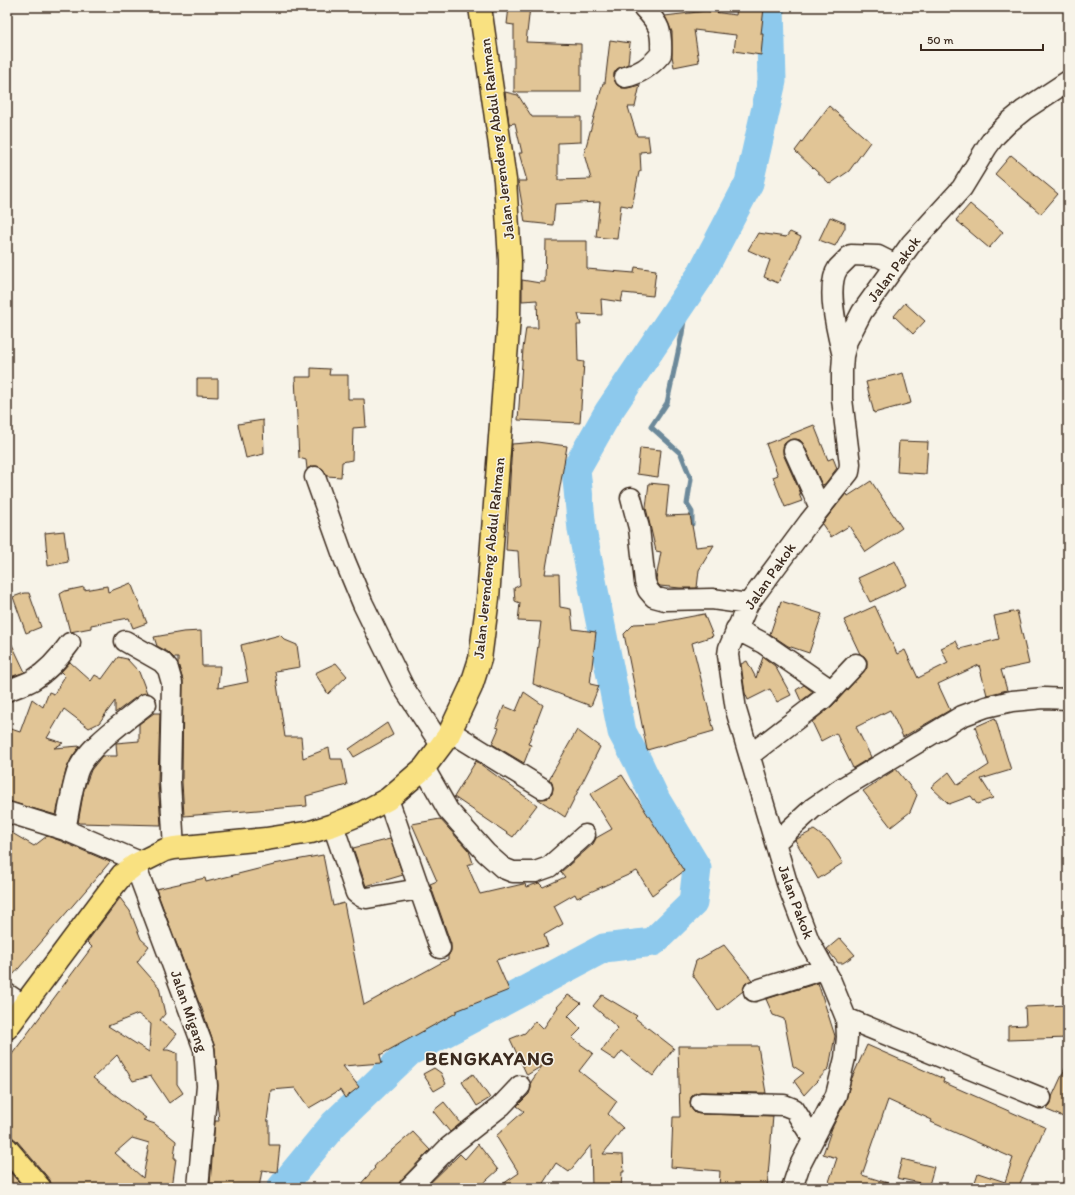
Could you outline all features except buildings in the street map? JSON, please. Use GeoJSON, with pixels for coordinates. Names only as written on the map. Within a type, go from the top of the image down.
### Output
{"type":"FeatureCollection","features":[{"type":"Feature","properties":{"kind":"highway","name":"Jalan Jerendeng Abdul Rahman"},"geometry":{"type":"LineString","coordinates":[[7,1028],[15,1000],[122,876],[137,864],[160,852],[174,848],[266,839],[311,832],[360,814],[388,799],[424,768],[446,739],[472,688],[477,672],[485,627],[509,318],[510,243],[505,180],[480,7]]}},
{"type":"Feature","properties":{"kind":"highway"},"geometry":{"type":"LineString","coordinates":[[7,1149],[40,1188]]}},
{"type":"Feature","properties":{"kind":"street"},"geometry":{"type":"LineString","coordinates":[[625,77],[634,75],[653,64],[661,54],[660,30],[654,19],[643,7]]}},
{"type":"Feature","properties":{"kind":"street","name":"Jalan Pakok"},"geometry":{"type":"LineString","coordinates":[[792,1188],[799,1166],[836,1095],[845,1058],[847,1038],[846,1018],[807,934],[787,882],[736,710],[728,655],[730,644],[752,598],[814,515],[847,476],[850,468],[842,399],[843,356],[848,341],[862,312],[911,244],[958,194],[995,136],[1024,110],[1068,81]]}},
{"type":"Feature","properties":{"kind":"street"},"geometry":{"type":"LineString","coordinates":[[843,356],[833,303],[833,286],[837,269],[851,255],[878,256],[896,265]]}},
{"type":"Feature","properties":{"kind":"street"},"geometry":{"type":"LineString","coordinates":[[794,450],[814,515]]}},
{"type":"Feature","properties":{"kind":"street"},"geometry":{"type":"LineString","coordinates":[[316,477],[345,561],[363,604],[404,688],[446,739],[542,788]]}},
{"type":"Feature","properties":{"kind":"street"},"geometry":{"type":"LineString","coordinates":[[631,498],[639,528],[645,582],[648,590],[654,597],[665,600],[752,598]]}},
{"type":"Feature","properties":{"kind":"street"},"geometry":{"type":"LineString","coordinates":[[736,629],[763,643],[831,690]]}},
{"type":"Feature","properties":{"kind":"street"},"geometry":{"type":"LineString","coordinates":[[125,641],[162,662],[168,669],[172,683],[170,782],[174,848]]}},
{"type":"Feature","properties":{"kind":"street"},"geometry":{"type":"LineString","coordinates":[[7,691],[33,680],[55,662],[70,643]]}},
{"type":"Feature","properties":{"kind":"street"},"geometry":{"type":"LineString","coordinates":[[750,755],[810,710],[856,664]]}},
{"type":"Feature","properties":{"kind":"street"},"geometry":{"type":"LineString","coordinates":[[776,842],[813,808],[842,788],[962,716],[986,707],[1012,701],[1044,698],[1068,699]]}},
{"type":"Feature","properties":{"kind":"street"},"geometry":{"type":"LineString","coordinates":[[65,830],[77,772],[85,758],[100,742],[146,704]]}},
{"type":"Feature","properties":{"kind":"street"},"geometry":{"type":"LineString","coordinates":[[424,768],[448,810],[486,853],[508,871],[535,872],[542,870],[548,867],[585,835]]}},
{"type":"Feature","properties":{"kind":"street"},"geometry":{"type":"LineString","coordinates":[[388,799],[440,948]]}},
{"type":"Feature","properties":{"kind":"street"},"geometry":{"type":"LineString","coordinates":[[7,812],[65,830],[137,864]]}},
{"type":"Feature","properties":{"kind":"street"},"geometry":{"type":"LineString","coordinates":[[333,825],[356,893],[367,898],[420,889]]}},
{"type":"Feature","properties":{"kind":"street","name":"Jalan Migang"},"geometry":{"type":"LineString","coordinates":[[137,864],[204,1049],[207,1086],[198,1188]]}},
{"type":"Feature","properties":{"kind":"street"},"geometry":{"type":"LineString","coordinates":[[754,991],[824,969]]}},
{"type":"Feature","properties":{"kind":"street"},"geometry":{"type":"LineString","coordinates":[[846,1018],[1041,1098]]}},
{"type":"Feature","properties":{"kind":"street"},"geometry":{"type":"LineString","coordinates":[[409,1188],[449,1147],[501,1106],[520,1086]]}},
{"type":"Feature","properties":{"kind":"street"},"geometry":{"type":"LineString","coordinates":[[701,1103],[784,1105],[794,1109],[813,1139]]}},
{"type":"Feature","properties":{"kind":"waterway"},"geometry":{"type":"LineString","coordinates":[[281,1188],[334,1124],[409,1052],[604,948],[653,942],[693,903],[697,868],[656,800],[622,732],[582,530],[576,469],[609,411],[700,276],[749,183],[772,81],[770,7]]}},
{"type":"Feature","properties":{"kind":"waterway"},"geometry":{"type":"LineString","coordinates":[[688,293],[682,334],[667,403],[651,427],[681,454],[691,479],[687,504],[692,512],[692,524]]}},
{"type":"Feature","properties":{"kind":"district","name":"BENGKAYANG"},"geometry":{"type":"Point","coordinates":[490,1058]}}]}
